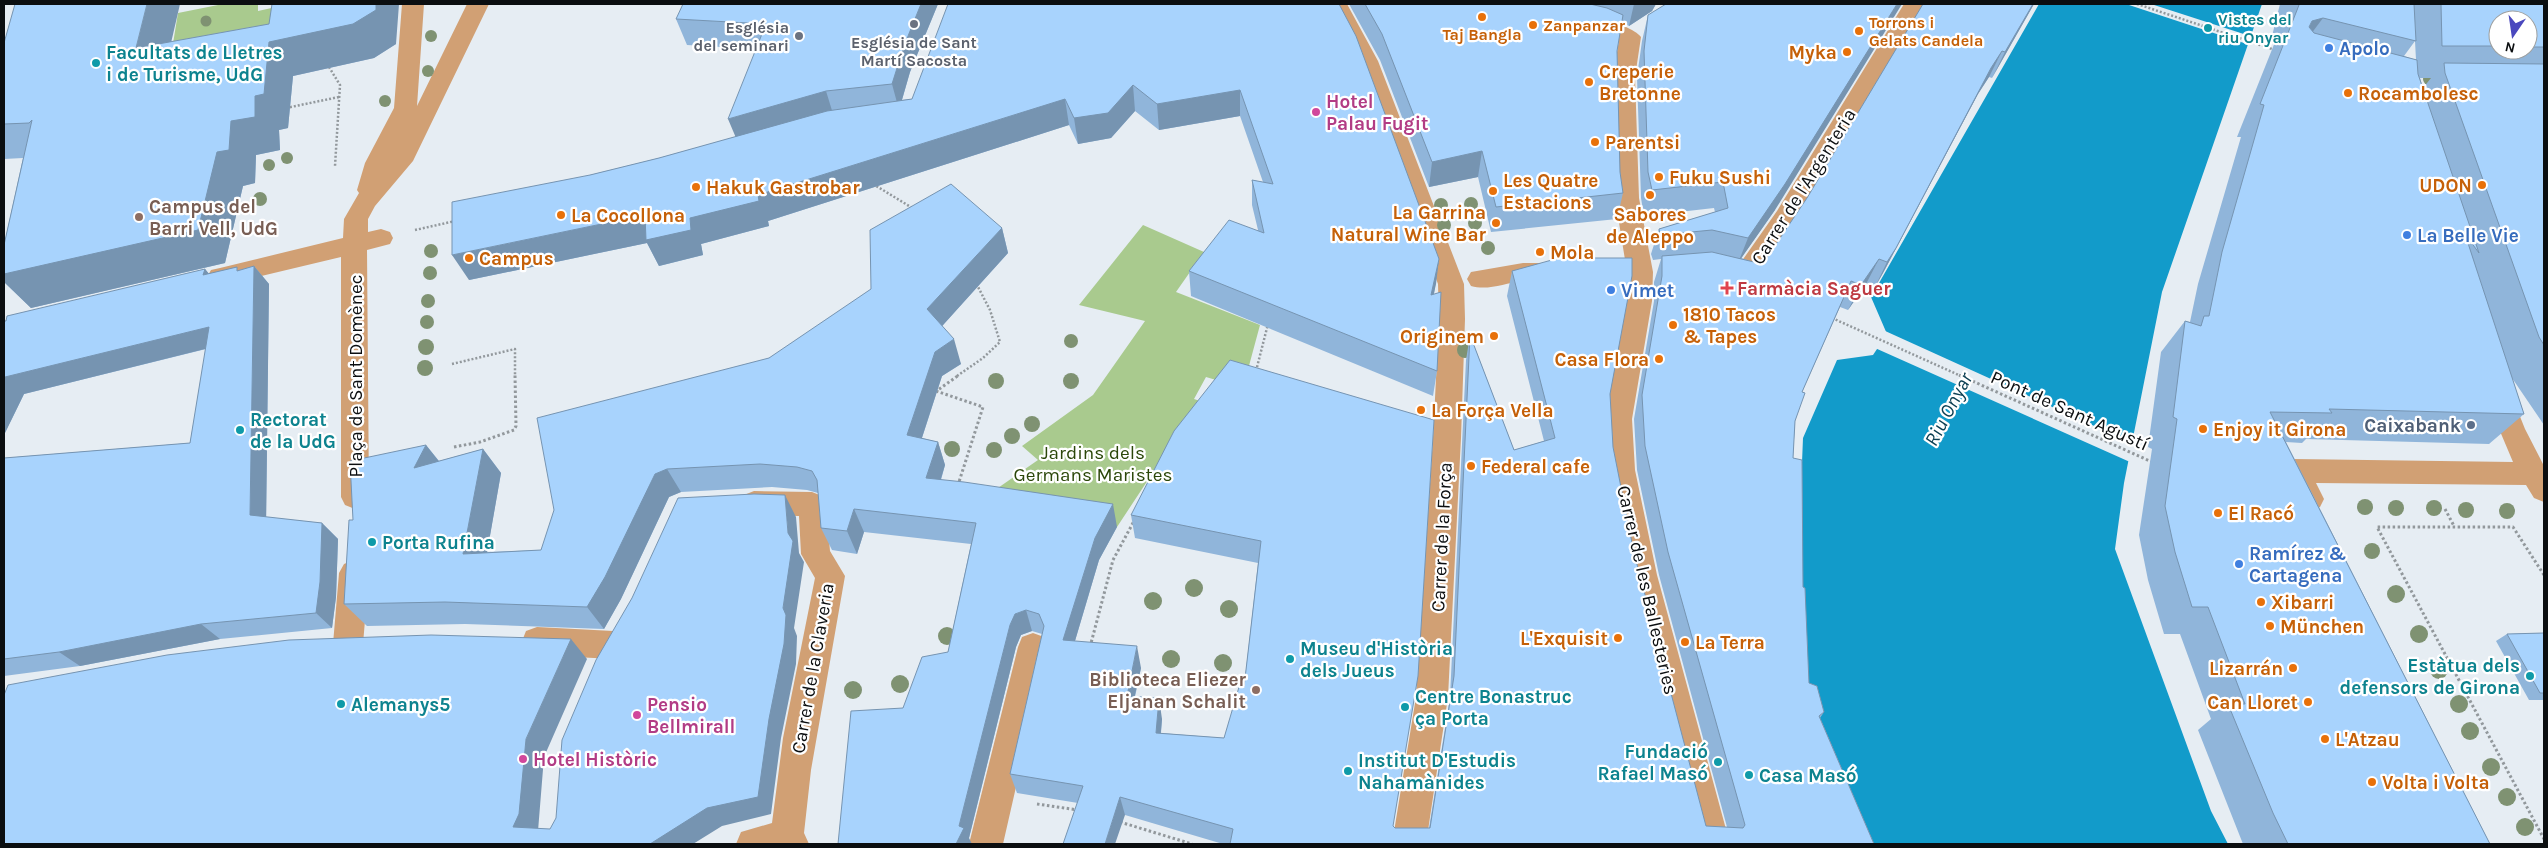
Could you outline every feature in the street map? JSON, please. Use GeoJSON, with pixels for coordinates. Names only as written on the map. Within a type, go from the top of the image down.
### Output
{"type":"FeatureCollection","features":[{"type":"Feature","properties":{"kind":"street","name":"Plaça de Sant Domènec"},"geometry":{"type":"LineString","coordinates":[[366,201],[377,163],[405,108],[413,4]]}},
{"type":"Feature","properties":{"kind":"street"},"geometry":{"type":"LineString","coordinates":[[1336,4],[1368,61],[1391,129],[1419,195],[1451,284],[1467,300],[1471,321]]}},
{"type":"Feature","properties":{"kind":"street","name":"Carrer de les Ballesteries"},"geometry":{"type":"LineString","coordinates":[[1512,4],[1638,32],[1624,77],[1627,198],[1638,272],[1639,300],[1618,419],[1621,470],[1642,575],[1713,844]]}},
{"type":"Feature","properties":{"kind":"street","name":"Carrer de l'Argenteria"},"geometry":{"type":"LineString","coordinates":[[1703,266],[1745,276],[1791,209],[1915,4]]}},
{"type":"Feature","properties":{"kind":"street","name":"Plaça de Sant Domènec"},"geometry":{"type":"LineString","coordinates":[[355,518],[356,219],[366,201],[401,161],[475,11]]}},
{"type":"Feature","properties":{"kind":"street"},"geometry":{"type":"LineString","coordinates":[[198,282],[381,238]]}},
{"type":"Feature","properties":{"kind":"street"},"geometry":{"type":"LineString","coordinates":[[1480,279],[1523,272],[1570,272]]}},
{"type":"Feature","properties":{"kind":"street","name":"Carrer de la Força"},"geometry":{"type":"LineString","coordinates":[[1409,844],[1432,697],[1447,438],[1452,319],[1451,284]]}},
{"type":"Feature","properties":{"kind":"street"},"geometry":{"type":"LineString","coordinates":[[2490,370],[2505,416],[2541,475]]}},
{"type":"Feature","properties":{"kind":"street"},"geometry":{"type":"LineString","coordinates":[[2322,523],[2294,471],[2541,475]]}},
{"type":"Feature","properties":{"kind":"street","name":"Carrer de la Claveria"},"geometry":{"type":"LineString","coordinates":[[728,504],[812,504],[816,554],[830,576],[802,718],[790,799],[790,840],[753,844]]}},
{"type":"Feature","properties":{"kind":"street"},"geometry":{"type":"LineString","coordinates":[[347,643],[353,597],[354,548]]}},
{"type":"Feature","properties":{"kind":"street"},"geometry":{"type":"LineString","coordinates":[[509,641],[619,634],[598,672]]}},
{"type":"Feature","properties":{"kind":"street"},"geometry":{"type":"LineString","coordinates":[[986,844],[1033,647]]}},
{"type":"Feature","properties":{"kind":"path"},"geometry":{"type":"LineString","coordinates":[[2137,4],[2279,51]]}},
{"type":"Feature","properties":{"kind":"path"},"geometry":{"type":"LineString","coordinates":[[329,67],[340,85],[334,173]]}},
{"type":"Feature","properties":{"kind":"path"},"geometry":{"type":"LineString","coordinates":[[281,109],[339,97]]}},
{"type":"Feature","properties":{"kind":"path"},"geometry":{"type":"LineString","coordinates":[[872,176],[873,185],[916,210]]}},
{"type":"Feature","properties":{"kind":"path"},"geometry":{"type":"LineString","coordinates":[[413,231],[458,220]]}},
{"type":"Feature","properties":{"kind":"path"},"geometry":{"type":"LineString","coordinates":[[928,396],[983,358],[1000,342],[990,310],[972,276]]}},
{"type":"Feature","properties":{"kind":"path","name":"Pont de Sant Agustí"},"geometry":{"type":"LineString","coordinates":[[1826,315],[2155,463]]}},
{"type":"Feature","properties":{"kind":"path"},"geometry":{"type":"LineString","coordinates":[[1829,324],[1833,318]]}},
{"type":"Feature","properties":{"kind":"path"},"geometry":{"type":"LineString","coordinates":[[1255,378],[1269,322]]}},
{"type":"Feature","properties":{"kind":"path"},"geometry":{"type":"LineString","coordinates":[[452,364],[515,349],[516,426],[514,430],[480,442],[454,447]]}},
{"type":"Feature","properties":{"kind":"path"},"geometry":{"type":"LineString","coordinates":[[936,391],[983,407],[956,491]]}},
{"type":"Feature","properties":{"kind":"path"},"geometry":{"type":"LineString","coordinates":[[1033,647],[1089,651],[1113,560],[1135,519]]}},
{"type":"Feature","properties":{"kind":"path"},"geometry":{"type":"LineString","coordinates":[[2544,575],[2513,526],[2377,527],[2544,838]]}},
{"type":"Feature","properties":{"kind":"path"},"geometry":{"type":"LineString","coordinates":[[997,798],[1081,811]]}},
{"type":"Feature","properties":{"kind":"path"},"geometry":{"type":"LineString","coordinates":[[1110,819],[1192,844]]}},
{"type":"Feature","properties":{"kind":"green space"},"geometry":{"type":"Polygon","coordinates":[[[223,4],[258,4],[258,11],[285,5],[281,51],[168,74],[178,13],[223,4]]]}},
{"type":"Feature","properties":{"kind":"green space","name":"Jardins dels Germans Maristes"},"geometry":{"type":"Polygon","coordinates":[[[1143,225],[1204,252],[1176,292],[1260,325],[1243,388],[1206,377],[1194,399],[1200,401],[1117,527],[993,508],[995,490],[1038,460],[1022,446],[1093,395],[1145,321],[1079,305],[1143,225]]]}},
{"type":"Feature","properties":{"kind":"water","name":"Riu Onyar"},"geometry":{"type":"Polygon","coordinates":[[[2039,4],[2262,4],[2162,292],[2124,483],[2115,549],[2211,811],[2228,844],[1865,844],[1799,661],[1799,537],[1803,438],[1837,360],[1873,355],[1887,334],[1871,297],[2039,4]]]}},
{"type":"Feature","properties":{"kind":"pier"},"geometry":{"type":"Polygon","coordinates":[[[2126,4],[2151,4],[2253,37],[2250,45],[2126,4]]]}},
{"type":"Feature","properties":{"kind":"pier"},"geometry":{"type":"Polygon","coordinates":[[[1883,330],[2134,444],[2130,462],[1875,348],[1885,333],[1883,330]]]}},
{"type":"Feature","properties":{"kind":"building"},"geometry":{"type":"Polygon","coordinates":[[[15,4],[147,4],[136,48],[269,24],[272,4],[376,4],[376,10],[353,24],[269,42],[264,94],[255,96],[255,117],[231,121],[229,150],[217,152],[198,230],[4,274],[4,245],[32,120],[29,123],[4,124],[4,43],[15,4]]]}},
{"type":"Feature","properties":{"kind":"building"},"geometry":{"type":"Polygon","coordinates":[[[683,4],[921,4],[904,46],[892,84],[826,91],[728,119],[766,24],[676,19],[683,4]]]}},
{"type":"Feature","properties":{"kind":"building"},"geometry":{"type":"Polygon","coordinates":[[[948,4],[1339,4],[1356,36],[1439,259],[1431,295],[1441,292],[1437,371],[1189,271],[1229,220],[1264,233],[1252,180],[1273,184],[1240,90],[1157,104],[1133,85],[1108,113],[1074,118],[1065,99],[758,195],[759,201],[690,218],[691,230],[646,240],[645,215],[452,255],[452,202],[590,175],[659,158],[827,111],[912,99],[948,4]]]}},
{"type":"Feature","properties":{"kind":"building"},"geometry":{"type":"Polygon","coordinates":[[[1365,4],[1590,4],[1607,8],[1623,15],[1617,51],[1620,172],[1623,193],[1496,207],[1482,151],[1432,162],[1382,34],[1365,4]]]}},
{"type":"Feature","properties":{"kind":"building"},"geometry":{"type":"Polygon","coordinates":[[[1666,4],[1897,4],[1785,184],[1748,238],[1712,230],[1660,235],[1659,229],[1728,208],[1723,182],[1652,190],[1648,172],[1644,51],[1648,15],[1666,4]]]}},
{"type":"Feature","properties":{"kind":"building"},"geometry":{"type":"Polygon","coordinates":[[[1923,4],[2033,4],[2005,52],[2002,51],[1991,68],[1887,262],[1879,259],[1861,285],[1851,281],[1802,392],[1805,393],[1795,421],[1793,458],[1802,460],[1803,587],[1805,588],[1809,683],[1817,686],[1824,712],[1819,716],[1874,844],[1230,844],[1233,829],[1120,797],[1105,844],[1063,844],[1083,786],[1010,774],[1044,626],[1039,614],[1026,610],[1015,614],[1010,625],[959,826],[964,828],[956,844],[838,844],[851,711],[903,708],[922,657],[948,652],[976,523],[854,509],[847,531],[821,528],[817,480],[812,471],[797,467],[760,464],[667,469],[655,474],[605,577],[587,607],[445,602],[344,604],[349,520],[353,520],[350,461],[426,445],[414,468],[483,449],[463,554],[541,550],[554,510],[537,418],[769,358],[871,289],[870,230],[951,184],[1002,228],[927,309],[954,339],[935,352],[907,435],[938,442],[926,478],[1113,504],[1095,538],[1063,640],[1137,646],[1127,696],[1159,698],[1156,733],[1224,738],[1239,687],[1244,687],[1261,541],[1131,515],[1174,431],[1230,360],[1434,420],[1418,676],[1393,826],[1395,828],[1430,828],[1454,676],[1470,335],[1514,450],[1555,438],[1512,271],[1559,258],[1632,258],[1632,276],[1610,394],[1613,447],[1634,553],[1706,826],[1743,828],[1745,825],[1668,552],[1645,446],[1642,395],[1662,276],[1662,256],[1712,252],[1754,262],[1766,259],[1807,198],[1923,4]]]}},
{"type":"Feature","properties":{"kind":"building"},"geometry":{"type":"Polygon","coordinates":[[[2296,4],[2414,4],[2416,41],[2323,18],[2312,21],[2309,27],[2314,33],[2417,60],[2418,74],[2479,253],[2465,234],[2524,414],[2329,409],[2332,413],[2270,412],[2490,844],[2288,844],[2273,813],[2228,704],[2245,704],[2208,607],[2192,607],[2175,552],[2165,506],[2177,419],[2173,417],[2185,321],[2201,326],[2204,316],[2209,316],[2222,252],[2264,105],[2260,104],[2299,5],[2296,4]]]}},
{"type":"Feature","properties":{"kind":"building"},"geometry":{"type":"Polygon","coordinates":[[[2441,4],[2544,4],[2544,47],[2538,47],[2538,10],[2488,10],[2488,46],[2442,46],[2441,4]]]}},
{"type":"Feature","properties":{"kind":"building"},"geometry":{"type":"Polygon","coordinates":[[[2444,63],[2544,64],[2544,345],[2539,337],[2445,73],[2444,63]]]}},
{"type":"Feature","properties":{"kind":"building"},"geometry":{"type":"Polygon","coordinates":[[[254,266],[250,515],[322,523],[320,582],[316,613],[201,624],[59,652],[4,659],[4,458],[190,443],[209,327],[5,377],[4,380],[4,321],[6,321],[7,316],[205,269],[203,275],[237,267],[237,271],[254,266]]]}},
{"type":"Feature","properties":{"kind":"building"},"geometry":{"type":"Polygon","coordinates":[[[754,494],[785,495],[788,533],[793,541],[783,608],[786,615],[784,644],[769,719],[758,797],[707,808],[650,844],[4,844],[4,695],[8,685],[167,655],[289,640],[431,635],[571,639],[526,739],[519,814],[513,827],[550,829],[556,818],[562,740],[596,660],[632,598],[678,498],[754,494]]]}},
{"type":"Feature","properties":{"kind":"building"},"geometry":{"type":"Polygon","coordinates":[[[2544,633],[2544,693],[2540,693],[2507,634],[2544,633]]]}},
{"type":"Feature","properties":{"kind":"place","name":"Taj Bangla"},"geometry":{"type":"Point","coordinates":[1482,17]}},
{"type":"Feature","properties":{"kind":"place","name":"Església de Sant Martí Sacosta"},"geometry":{"type":"Point","coordinates":[914,24]}},
{"type":"Feature","properties":{"kind":"place","name":"Zanpanzar"},"geometry":{"type":"Point","coordinates":[1533,25]}},
{"type":"Feature","properties":{"kind":"place","name":"Vistes del riu Onyar"},"geometry":{"type":"Point","coordinates":[2208,28]}},
{"type":"Feature","properties":{"kind":"place","name":"Torrons i Gelats Candela"},"geometry":{"type":"Point","coordinates":[1859,31]}},
{"type":"Feature","properties":{"kind":"place","name":"Església del seminari"},"geometry":{"type":"Point","coordinates":[799,36]}},
{"type":"Feature","properties":{"kind":"place","name":"Apolo"},"geometry":{"type":"Point","coordinates":[2329,48]}},
{"type":"Feature","properties":{"kind":"place","name":"Myka"},"geometry":{"type":"Point","coordinates":[1847,52]}},
{"type":"Feature","properties":{"kind":"place","name":"Facultats de Lletres i de Turisme, UdG"},"geometry":{"type":"Point","coordinates":[96,63]}},
{"type":"Feature","properties":{"kind":"place","name":"Creperie Bretonne"},"geometry":{"type":"Point","coordinates":[1589,82]}},
{"type":"Feature","properties":{"kind":"place","name":"Rocambolesc"},"geometry":{"type":"Point","coordinates":[2348,93]}},
{"type":"Feature","properties":{"kind":"place","name":"Hotel Palau Fugit"},"geometry":{"type":"Point","coordinates":[1316,112]}},
{"type":"Feature","properties":{"kind":"place","name":"Parentsi"},"geometry":{"type":"Point","coordinates":[1595,142]}},
{"type":"Feature","properties":{"kind":"place","name":"Fuku Sushi"},"geometry":{"type":"Point","coordinates":[1659,177]}},
{"type":"Feature","properties":{"kind":"place","name":"UDON"},"geometry":{"type":"Point","coordinates":[2482,185]}},
{"type":"Feature","properties":{"kind":"place","name":"Hakuk Gastrobar"},"geometry":{"type":"Point","coordinates":[696,187]}},
{"type":"Feature","properties":{"kind":"place","name":"Les Quatre Estacions"},"geometry":{"type":"Point","coordinates":[1493,191]}},
{"type":"Feature","properties":{"kind":"place","name":"Sabores de Aleppo"},"geometry":{"type":"Point","coordinates":[1650,195]}},
{"type":"Feature","properties":{"kind":"place","name":"La Cocollona"},"geometry":{"type":"Point","coordinates":[561,215]}},
{"type":"Feature","properties":{"kind":"place","name":"Campus del Barri Vell, UdG"},"geometry":{"type":"Point","coordinates":[139,217]}},
{"type":"Feature","properties":{"kind":"place","name":"La Garrina Natural Wine Bar"},"geometry":{"type":"Point","coordinates":[1496,223]}},
{"type":"Feature","properties":{"kind":"place","name":"La Belle Vie"},"geometry":{"type":"Point","coordinates":[2407,235]}},
{"type":"Feature","properties":{"kind":"place","name":"Mola"},"geometry":{"type":"Point","coordinates":[1540,252]}},
{"type":"Feature","properties":{"kind":"place","name":"Campus"},"geometry":{"type":"Point","coordinates":[469,258]}},
{"type":"Feature","properties":{"kind":"place","name":"Farmàcia Saguer"},"geometry":{"type":"Point","coordinates":[1727,288]}},
{"type":"Feature","properties":{"kind":"place","name":"Vimet"},"geometry":{"type":"Point","coordinates":[1611,290]}},
{"type":"Feature","properties":{"kind":"place","name":"1810 Tacos & Tapes"},"geometry":{"type":"Point","coordinates":[1673,325]}},
{"type":"Feature","properties":{"kind":"place","name":"Originem"},"geometry":{"type":"Point","coordinates":[1494,336]}},
{"type":"Feature","properties":{"kind":"place","name":"Casa Flora"},"geometry":{"type":"Point","coordinates":[1659,359]}},
{"type":"Feature","properties":{"kind":"place","name":"La Força Vella"},"geometry":{"type":"Point","coordinates":[1421,410]}},
{"type":"Feature","properties":{"kind":"place","name":"Caixabank"},"geometry":{"type":"Point","coordinates":[2471,425]}},
{"type":"Feature","properties":{"kind":"place","name":"Enjoy it Girona"},"geometry":{"type":"Point","coordinates":[2203,429]}},
{"type":"Feature","properties":{"kind":"place","name":"Rectorat de la UdG"},"geometry":{"type":"Point","coordinates":[240,430]}},
{"type":"Feature","properties":{"kind":"place","name":"Federal cafe"},"geometry":{"type":"Point","coordinates":[1471,466]}},
{"type":"Feature","properties":{"kind":"place","name":"El Racó"},"geometry":{"type":"Point","coordinates":[2218,513]}},
{"type":"Feature","properties":{"kind":"place","name":"Porta Rufina"},"geometry":{"type":"Point","coordinates":[372,542]}},
{"type":"Feature","properties":{"kind":"place","name":"Ramírez & Cartagena"},"geometry":{"type":"Point","coordinates":[2239,564]}},
{"type":"Feature","properties":{"kind":"place","name":"Xibarri"},"geometry":{"type":"Point","coordinates":[2261,602]}},
{"type":"Feature","properties":{"kind":"place","name":"München"},"geometry":{"type":"Point","coordinates":[2270,626]}},
{"type":"Feature","properties":{"kind":"place","name":"L'Exquisit"},"geometry":{"type":"Point","coordinates":[1618,638]}},
{"type":"Feature","properties":{"kind":"place","name":"La Terra"},"geometry":{"type":"Point","coordinates":[1685,642]}},
{"type":"Feature","properties":{"kind":"place","name":"Museu d'Història dels Jueus"},"geometry":{"type":"Point","coordinates":[1290,659]}},
{"type":"Feature","properties":{"kind":"place","name":"Lizarrán"},"geometry":{"type":"Point","coordinates":[2293,668]}},
{"type":"Feature","properties":{"kind":"place","name":"Estàtua dels defensors de Girona"},"geometry":{"type":"Point","coordinates":[2530,676]}},
{"type":"Feature","properties":{"kind":"place","name":"Biblioteca Eliezer Eljanan Schalit"},"geometry":{"type":"Point","coordinates":[1256,690]}},
{"type":"Feature","properties":{"kind":"place","name":"Can Lloret"},"geometry":{"type":"Point","coordinates":[2308,702]}},
{"type":"Feature","properties":{"kind":"place","name":"Alemanys5"},"geometry":{"type":"Point","coordinates":[341,704]}},
{"type":"Feature","properties":{"kind":"place","name":"Centre Bonastruc ça Porta"},"geometry":{"type":"Point","coordinates":[1405,707]}},
{"type":"Feature","properties":{"kind":"place","name":"Pensio Bellmirall"},"geometry":{"type":"Point","coordinates":[637,715]}},
{"type":"Feature","properties":{"kind":"place","name":"L'Atzau"},"geometry":{"type":"Point","coordinates":[2325,739]}},
{"type":"Feature","properties":{"kind":"place","name":"Hotel Històric"},"geometry":{"type":"Point","coordinates":[523,759]}},
{"type":"Feature","properties":{"kind":"place","name":"Fundació Rafael Masó"},"geometry":{"type":"Point","coordinates":[1718,762]}},
{"type":"Feature","properties":{"kind":"place","name":"Institut D'Estudis Nahamànides"},"geometry":{"type":"Point","coordinates":[1348,771]}},
{"type":"Feature","properties":{"kind":"place","name":"Casa Masó"},"geometry":{"type":"Point","coordinates":[1749,775]}},
{"type":"Feature","properties":{"kind":"place","name":"Volta i Volta"},"geometry":{"type":"Point","coordinates":[2372,782]}}]}
